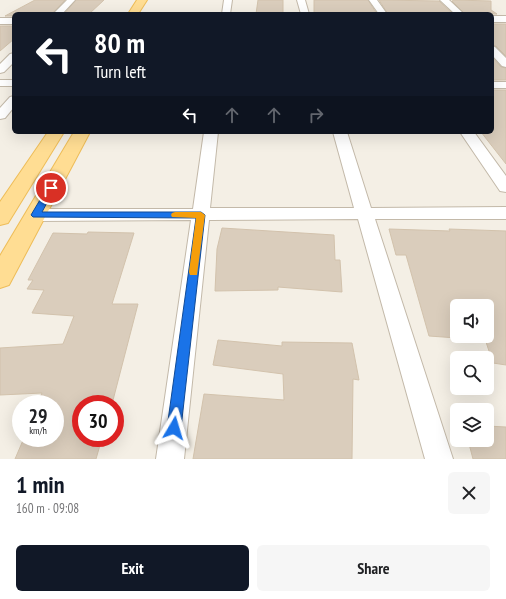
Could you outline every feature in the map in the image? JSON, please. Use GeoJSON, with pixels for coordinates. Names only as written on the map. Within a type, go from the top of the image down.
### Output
{"type":"FeatureCollection","features":[{"type":"Feature","properties":{"kind":"main road"},"geometry":{"type":"LineString","coordinates":[[134,12],[142,0]]}},
{"type":"Feature","properties":{"kind":"main road"},"geometry":{"type":"LineString","coordinates":[[0,218],[55,134]]}},
{"type":"Feature","properties":{"kind":"main road"},"geometry":{"type":"LineString","coordinates":[[0,278],[81,134]]}},
{"type":"Feature","properties":{"kind":"street"},"geometry":{"type":"LineString","coordinates":[[59,12],[72,0]]}},
{"type":"Feature","properties":{"kind":"street"},"geometry":{"type":"LineString","coordinates":[[226,12],[228,0]]}},
{"type":"Feature","properties":{"kind":"street"},"geometry":{"type":"LineString","coordinates":[[301,0],[304,12]]}},
{"type":"Feature","properties":{"kind":"street"},"geometry":{"type":"LineString","coordinates":[[373,0],[382,12]]}},
{"type":"Feature","properties":{"kind":"street"},"geometry":{"type":"LineString","coordinates":[[444,0],[458,12]]}},
{"type":"Feature","properties":{"kind":"street"},"geometry":{"type":"LineString","coordinates":[[494,19],[506,19]]}},
{"type":"Feature","properties":{"kind":"street"},"geometry":{"type":"LineString","coordinates":[[0,21],[12,21]]}},
{"type":"Feature","properties":{"kind":"street"},"geometry":{"type":"LineString","coordinates":[[494,51],[506,64]]}},
{"type":"Feature","properties":{"kind":"street"},"geometry":{"type":"LineString","coordinates":[[0,70],[12,58]]}},
{"type":"Feature","properties":{"kind":"street"},"geometry":{"type":"LineString","coordinates":[[0,83],[12,83]]}},
{"type":"Feature","properties":{"kind":"street"},"geometry":{"type":"LineString","coordinates":[[494,84],[506,85]]}},
{"type":"Feature","properties":{"kind":"street"},"geometry":{"type":"LineString","coordinates":[[0,115],[12,102]]}},
{"type":"Feature","properties":{"kind":"street"},"geometry":{"type":"LineString","coordinates":[[170,459],[212,134]]}},
{"type":"Feature","properties":{"kind":"street"},"geometry":{"type":"LineString","coordinates":[[341,134],[439,459]]}},
{"type":"Feature","properties":{"kind":"street"},"geometry":{"type":"LineString","coordinates":[[468,134],[506,187]]}},
{"type":"Feature","properties":{"kind":"street"},"geometry":{"type":"LineString","coordinates":[[36,215],[506,213]]}},
{"type":"Feature","properties":{"kind":"building"},"geometry":{"type":"Polygon","coordinates":[[[35,0],[65,0],[54,12],[12,12],[35,0]]]}},
{"type":"Feature","properties":{"kind":"building"},"geometry":{"type":"Polygon","coordinates":[[[76,0],[104,0],[91,12],[66,12],[76,0]]]}},
{"type":"Feature","properties":{"kind":"building"},"geometry":{"type":"Polygon","coordinates":[[[258,0],[283,0],[283,12],[256,12],[258,0]]]}},
{"type":"Feature","properties":{"kind":"building"},"geometry":{"type":"Polygon","coordinates":[[[314,0],[368,0],[376,12],[314,12],[314,0]]]}},
{"type":"Feature","properties":{"kind":"building"},"geometry":{"type":"Polygon","coordinates":[[[379,0],[439,1],[451,12],[387,12],[379,0]]]}},
{"type":"Feature","properties":{"kind":"building"},"geometry":{"type":"Polygon","coordinates":[[[452,1],[491,1],[491,10],[494,12],[463,12],[452,1]]]}},
{"type":"Feature","properties":{"kind":"building"},"geometry":{"type":"Polygon","coordinates":[[[12,12],[12,16],[5,16],[12,12]]]}},
{"type":"Feature","properties":{"kind":"building"},"geometry":{"type":"Polygon","coordinates":[[[494,24],[506,24],[506,56],[494,46],[494,24]]]}},
{"type":"Feature","properties":{"kind":"building"},"geometry":{"type":"Polygon","coordinates":[[[0,26],[12,26],[12,41],[0,51],[0,26]]]}},
{"type":"Feature","properties":{"kind":"building"},"geometry":{"type":"Polygon","coordinates":[[[494,59],[501,67],[506,68],[506,80],[494,80],[494,59]]]}},
{"type":"Feature","properties":{"kind":"building"},"geometry":{"type":"Polygon","coordinates":[[[494,90],[506,90],[506,164],[483,134],[494,134],[494,90]]]}},
{"type":"Feature","properties":{"kind":"building"},"geometry":{"type":"Polygon","coordinates":[[[222,228],[334,235],[335,260],[340,260],[342,292],[278,287],[278,290],[215,291],[217,249],[222,228]]]}},
{"type":"Feature","properties":{"kind":"building"},"geometry":{"type":"Polygon","coordinates":[[[389,229],[506,231],[506,365],[494,363],[494,351],[489,351],[486,343],[494,343],[494,299],[450,299],[450,338],[429,336],[406,255],[396,255],[389,229]]]}},
{"type":"Feature","properties":{"kind":"building"},"geometry":{"type":"Polygon","coordinates":[[[88,232],[134,233],[112,304],[138,304],[114,395],[72,395],[72,447],[99,447],[96,459],[15,459],[20,447],[64,447],[64,395],[41,395],[42,393],[0,395],[0,348],[63,344],[74,316],[32,313],[44,290],[27,289],[33,280],[28,280],[53,233],[87,234],[88,232]]]}},
{"type":"Feature","properties":{"kind":"building"},"geometry":{"type":"Polygon","coordinates":[[[218,340],[282,346],[282,342],[352,343],[359,380],[353,379],[352,459],[193,459],[204,394],[284,400],[283,374],[213,365],[218,340]]]}},
{"type":"Feature","properties":{"kind":"building"},"geometry":{"type":"Polygon","coordinates":[[[494,426],[506,427],[506,459],[473,459],[470,447],[494,447],[494,426]]]}},
{"type":"Feature","properties":{"kind":"slow traffic"},"geometry":{"type":"LineString","coordinates":[[175,215],[201,215],[194,272]]}},
{"type":"Feature","properties":{"kind":"route"},"geometry":{"type":"LineString","coordinates":[[51,188],[36,215],[201,215],[174,428]]}}]}
